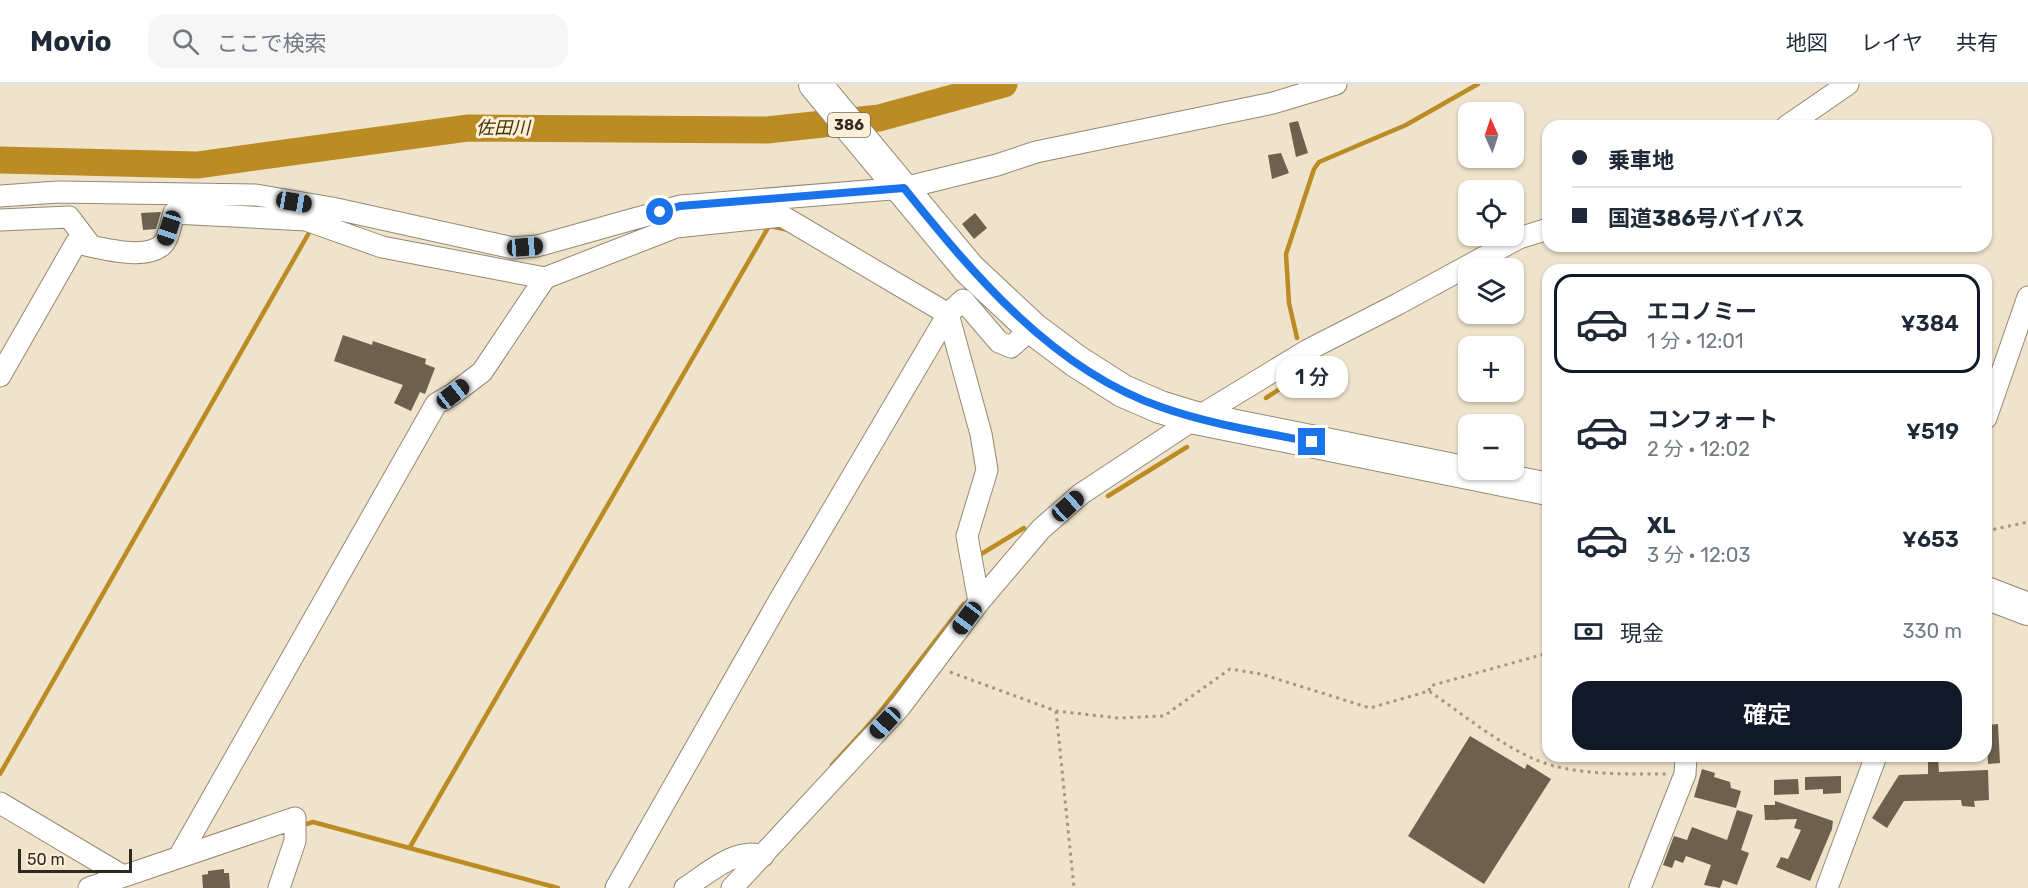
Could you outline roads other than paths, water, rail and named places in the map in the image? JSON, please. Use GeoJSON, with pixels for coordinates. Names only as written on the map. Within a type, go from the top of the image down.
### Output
{"type":"FeatureCollection","features":[{"type":"Feature","properties":{"kind":"highway","name":"386"},"geometry":{"type":"LineString","coordinates":[[815,84],[882,166],[904,188],[969,269],[1032,328],[1076,362],[1123,391],[1160,407],[1196,418],[1542,488]]}},
{"type":"Feature","properties":{"kind":"highway"},"geometry":{"type":"LineString","coordinates":[[1992,595],[2028,609]]}},
{"type":"Feature","properties":{"kind":"street"},"geometry":{"type":"LineString","coordinates":[[0,196],[58,192],[256,195],[332,208],[513,248],[537,246],[680,206],[904,188],[997,165],[1036,152],[1273,103],[1336,84]]}},
{"type":"Feature","properties":{"kind":"street"},"geometry":{"type":"LineString","coordinates":[[1796,120],[1848,84]]}},
{"type":"Feature","properties":{"kind":"street"},"geometry":{"type":"LineString","coordinates":[[0,376],[76,243],[121,252],[152,253],[164,243],[174,213],[306,220],[382,247],[545,278],[676,227],[782,216],[948,314],[981,434],[987,470],[968,536],[979,602]]}},
{"type":"Feature","properties":{"kind":"street"},"geometry":{"type":"LineString","coordinates":[[0,220],[69,217],[91,246]]}},
{"type":"Feature","properties":{"kind":"street"},"geometry":{"type":"LineString","coordinates":[[732,888],[900,707],[979,602],[1041,529],[1081,494],[1196,418],[1308,350],[1519,238],[1542,231]]}},
{"type":"Feature","properties":{"kind":"street"},"geometry":{"type":"LineString","coordinates":[[180,855],[436,404],[482,372],[545,278]]}},
{"type":"Feature","properties":{"kind":"street"},"geometry":{"type":"LineString","coordinates":[[1992,401],[2028,297]]}},
{"type":"Feature","properties":{"kind":"street"},"geometry":{"type":"LineString","coordinates":[[616,888],[779,602],[948,314],[963,300],[999,342],[1011,347],[1032,328]]}},
{"type":"Feature","properties":{"kind":"street"},"geometry":{"type":"LineString","coordinates":[[1827,888],[1874,762]]}},
{"type":"Feature","properties":{"kind":"street"},"geometry":{"type":"LineString","coordinates":[[1640,888],[1686,765]]}},
{"type":"Feature","properties":{"kind":"street"},"geometry":{"type":"LineString","coordinates":[[0,803],[123,876]]}},
{"type":"Feature","properties":{"kind":"street"},"geometry":{"type":"LineString","coordinates":[[89,888],[180,855],[295,828],[279,888]]}},
{"type":"Feature","properties":{"kind":"street"},"geometry":{"type":"LineString","coordinates":[[685,888],[735,857],[752,852],[763,856]]}},
{"type":"Feature","properties":{"kind":"waterway","name":"佐田川"},"geometry":{"type":"LineString","coordinates":[[0,160],[197,165],[467,128],[767,130],[879,118],[1004,84]]}},
{"type":"Feature","properties":{"kind":"waterway"},"geometry":{"type":"LineString","coordinates":[[1297,338],[1289,303],[1286,254],[1314,169],[1319,162],[1406,125],[1478,84]]}},
{"type":"Feature","properties":{"kind":"waterway"},"geometry":{"type":"LineString","coordinates":[[410,847],[769,226],[789,230]]}},
{"type":"Feature","properties":{"kind":"waterway"},"geometry":{"type":"LineString","coordinates":[[0,774],[310,231]]}},
{"type":"Feature","properties":{"kind":"waterway"},"geometry":{"type":"LineString","coordinates":[[1266,398],[1298,377]]}},
{"type":"Feature","properties":{"kind":"waterway"},"geometry":{"type":"LineString","coordinates":[[1108,496],[1187,447]]}},
{"type":"Feature","properties":{"kind":"waterway"},"geometry":{"type":"LineString","coordinates":[[978,556],[1024,528]]}},
{"type":"Feature","properties":{"kind":"waterway"},"geometry":{"type":"LineString","coordinates":[[832,765],[877,716],[964,604]]}},
{"type":"Feature","properties":{"kind":"waterway"},"geometry":{"type":"LineString","coordinates":[[300,826],[313,822],[558,888]]}}]}
